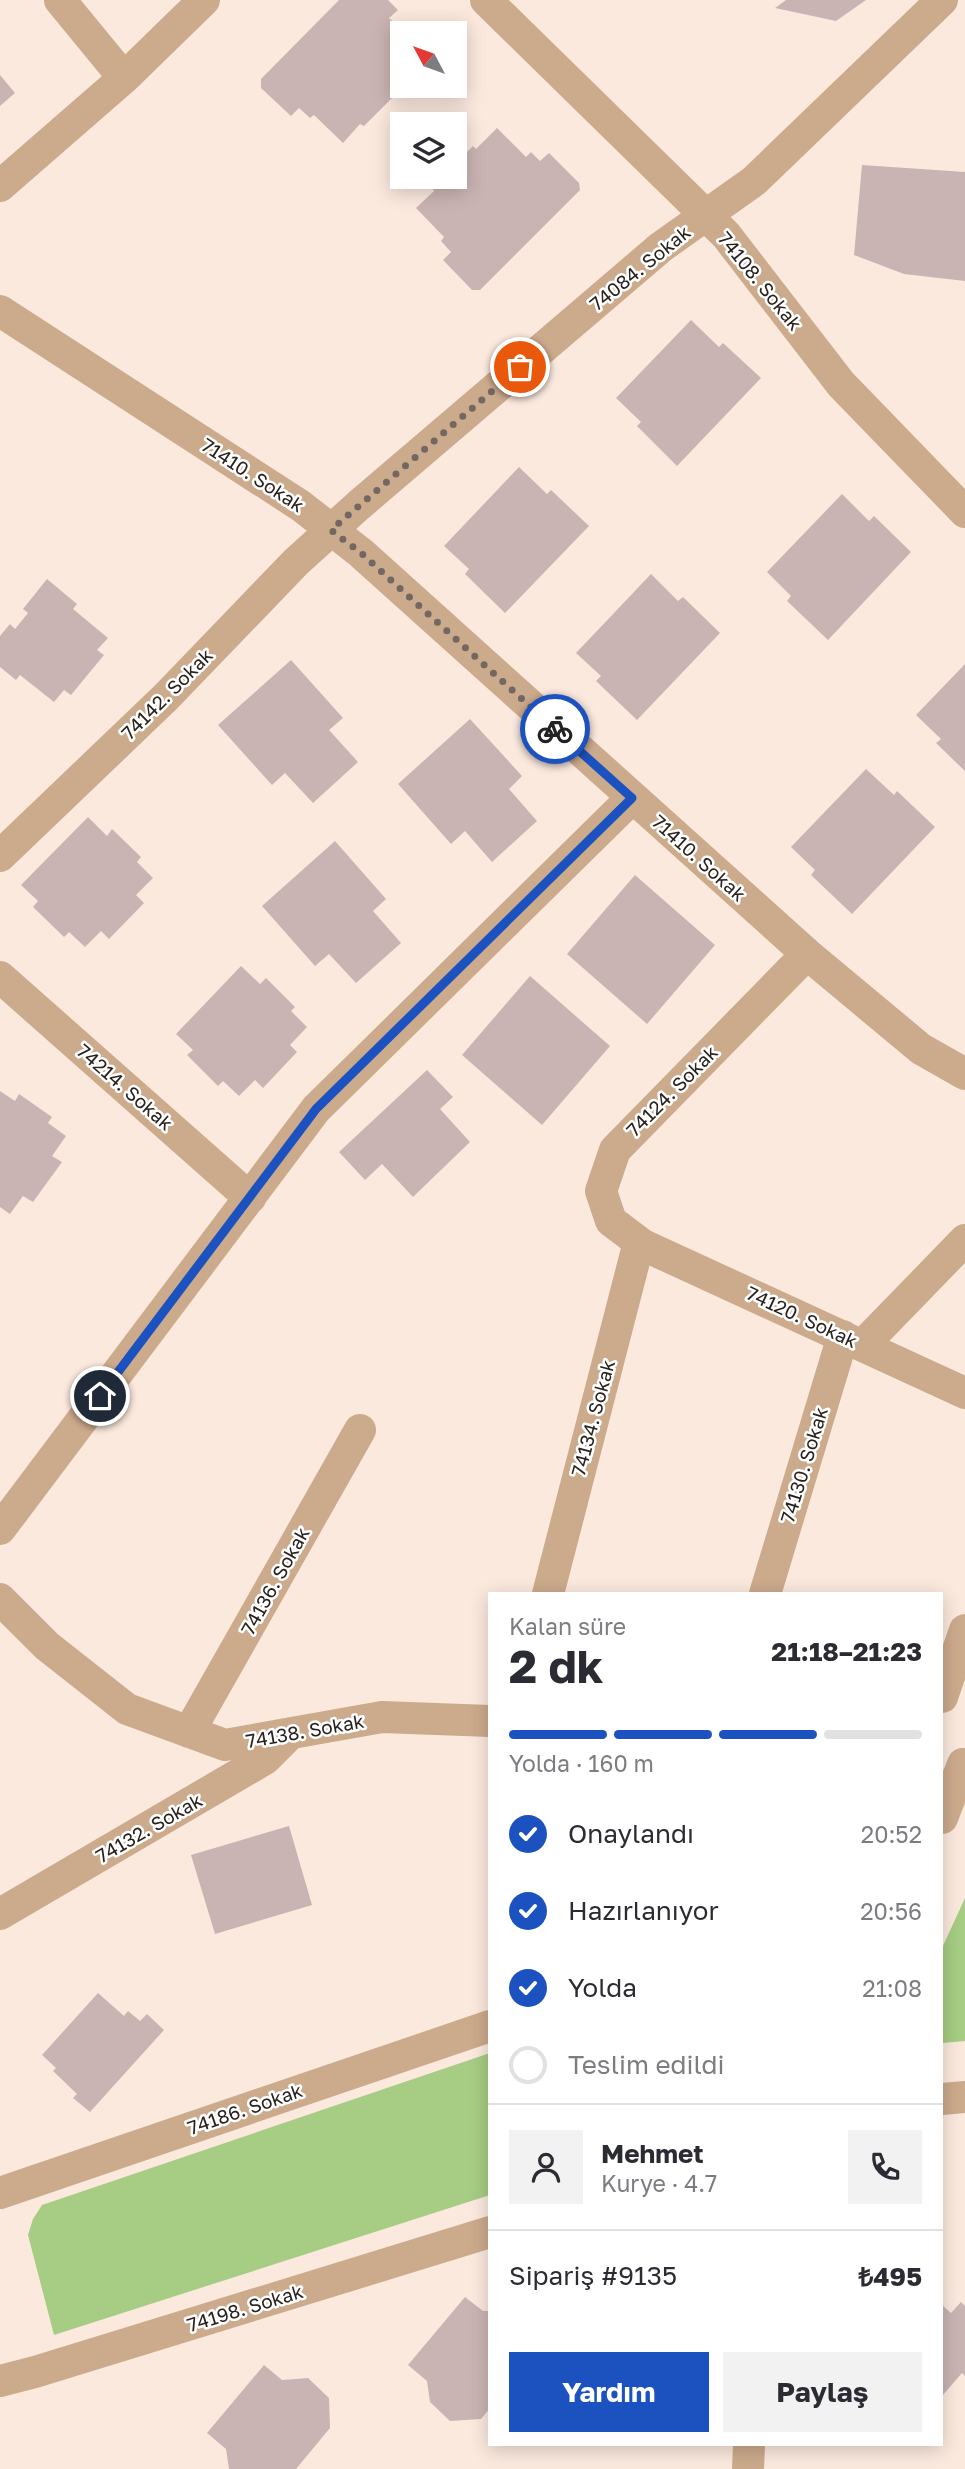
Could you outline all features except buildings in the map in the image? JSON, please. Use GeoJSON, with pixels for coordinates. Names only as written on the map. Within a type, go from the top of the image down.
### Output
{"type":"FeatureCollection","features":[{"type":"Feature","properties":{"kind":"street"},"geometry":{"type":"LineString","coordinates":[[60,0],[124,78]]}},
{"type":"Feature","properties":{"kind":"street"},"geometry":{"type":"LineString","coordinates":[[0,186],[124,78],[204,0]]}},
{"type":"Feature","properties":{"kind":"street","name":"74108. Sokak"},"geometry":{"type":"LineString","coordinates":[[486,0],[726,236],[841,384],[965,512]]}},
{"type":"Feature","properties":{"kind":"street","name":"74084. Sokak"},"geometry":{"type":"LineString","coordinates":[[331,530],[661,247],[754,181],[942,0]]}},
{"type":"Feature","properties":{"kind":"street","name":"71410. Sokak"},"geometry":{"type":"LineString","coordinates":[[0,310],[301,506],[361,553],[807,954],[921,1049],[965,1074]]}},
{"type":"Feature","properties":{"kind":"street","name":"74142. Sokak"},"geometry":{"type":"LineString","coordinates":[[0,856],[166,697],[296,562],[331,530]]}},
{"type":"Feature","properties":{"kind":"street"},"geometry":{"type":"LineString","coordinates":[[0,1529],[316,1109],[632,798]]}},
{"type":"Feature","properties":{"kind":"street","name":"74124. Sokak"},"geometry":{"type":"LineString","coordinates":[[639,1242],[611,1221],[601,1191],[615,1150],[807,954]]}},
{"type":"Feature","properties":{"kind":"street","name":"74214. Sokak"},"geometry":{"type":"LineString","coordinates":[[0,977],[250,1198]]}},
{"type":"Feature","properties":{"kind":"street"},"geometry":{"type":"LineString","coordinates":[[853,1341],[965,1241]]}},
{"type":"Feature","properties":{"kind":"street","name":"74120. Sokak"},"geometry":{"type":"LineString","coordinates":[[639,1242],[965,1393]]}},
{"type":"Feature","properties":{"kind":"street","name":"74134. Sokak"},"geometry":{"type":"LineString","coordinates":[[549,1592],[639,1242]]}},
{"type":"Feature","properties":{"kind":"street","name":"74130. Sokak"},"geometry":{"type":"LineString","coordinates":[[766,1592],[853,1341]]}},
{"type":"Feature","properties":{"kind":"street","name":"74136. Sokak"},"geometry":{"type":"LineString","coordinates":[[190,1732],[360,1430]]}},
{"type":"Feature","properties":{"kind":"street","name":"74138. Sokak"},"geometry":{"type":"LineString","coordinates":[[0,1599],[47,1646],[127,1709],[225,1745],[382,1717],[488,1721]]}},
{"type":"Feature","properties":{"kind":"street"},"geometry":{"type":"LineString","coordinates":[[943,1694],[965,1630]]}},
{"type":"Feature","properties":{"kind":"street","name":"74132. Sokak"},"geometry":{"type":"LineString","coordinates":[[0,1914],[265,1759],[291,1733]]}},
{"type":"Feature","properties":{"kind":"street"},"geometry":{"type":"LineString","coordinates":[[943,1814],[956,1763]]}},
{"type":"Feature","properties":{"kind":"street","name":"74186. Sokak"},"geometry":{"type":"LineString","coordinates":[[0,2193],[488,2027]]}},
{"type":"Feature","properties":{"kind":"street"},"geometry":{"type":"LineString","coordinates":[[943,2099],[965,2097]]}},
{"type":"Feature","properties":{"kind":"street","name":"74198. Sokak"},"geometry":{"type":"LineString","coordinates":[[0,2381],[488,2233]]}},
{"type":"Feature","properties":{"kind":"street"},"geometry":{"type":"LineString","coordinates":[[748,2469],[749,2446]]}},
{"type":"Feature","properties":{"kind":"green space"},"geometry":{"type":"Polygon","coordinates":[[[965,1898],[965,2041],[943,2043],[943,1946],[965,1898]]]}},
{"type":"Feature","properties":{"kind":"green space"},"geometry":{"type":"Polygon","coordinates":[[[488,2054],[488,2196],[54,2335],[28,2235],[33,2219],[42,2205],[488,2054]]]}},
{"type":"Feature","properties":{"kind":"way so far"},"geometry":{"type":"LineString","coordinates":[[520,367],[331,530],[361,553],[555,729]]}},
{"type":"Feature","properties":{"kind":"route"},"geometry":{"type":"LineString","coordinates":[[100,1396],[316,1109],[632,798],[555,729]]}}]}
